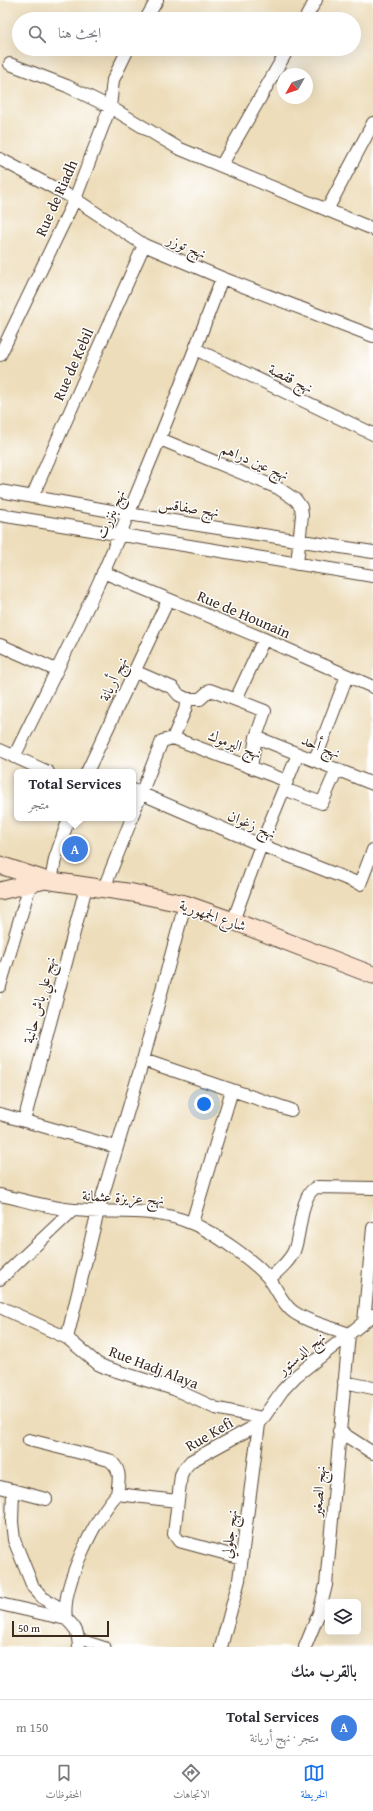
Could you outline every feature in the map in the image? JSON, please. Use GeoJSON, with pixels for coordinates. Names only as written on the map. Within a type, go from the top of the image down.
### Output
{"type":"FeatureCollection","features":[{"type":"Feature","properties":{"kind":"main road"},"geometry":{"type":"LineString","coordinates":[[0,865],[42,882]]}},
{"type":"Feature","properties":{"kind":"main road"},"geometry":{"type":"LineString","coordinates":[[0,891],[42,882]]}},
{"type":"Feature","properties":{"kind":"main road","name":"شارع الجمهورية"},"geometry":{"type":"LineString","coordinates":[[42,882],[104,888],[185,904],[373,975]]}},
{"type":"Feature","properties":{"kind":"street"},"geometry":{"type":"LineString","coordinates":[[149,12],[155,0]]}},
{"type":"Feature","properties":{"kind":"street"},"geometry":{"type":"LineString","coordinates":[[309,12],[316,0]]}},
{"type":"Feature","properties":{"kind":"street","name":"Rue de Riadh"},"geometry":{"type":"LineString","coordinates":[[0,355],[75,199],[110,107],[113,80],[125,56]]}},
{"type":"Feature","properties":{"kind":"street"},"geometry":{"type":"LineString","coordinates":[[221,166],[284,56]]}},
{"type":"Feature","properties":{"kind":"street"},"geometry":{"type":"LineString","coordinates":[[10,64],[67,86],[110,107],[178,148],[373,229]]}},
{"type":"Feature","properties":{"kind":"street"},"geometry":{"type":"LineString","coordinates":[[327,210],[373,123]]}},
{"type":"Feature","properties":{"kind":"street","name":"نهج توزر"},"geometry":{"type":"LineString","coordinates":[[0,159],[75,199],[144,244],[222,278],[373,336]]}},
{"type":"Feature","properties":{"kind":"street","name":"Rue de Kebil"},"geometry":{"type":"LineString","coordinates":[[32,497],[144,244]]}},
{"type":"Feature","properties":{"kind":"street","name":"نهج بنزرت"},"geometry":{"type":"LineString","coordinates":[[14,757],[103,572],[160,439],[222,278]]}},
{"type":"Feature","properties":{"kind":"street","name":"نهج قفصة"},"geometry":{"type":"LineString","coordinates":[[195,349],[373,434]]}},
{"type":"Feature","properties":{"kind":"street","name":"نهج عين دراهم"},"geometry":{"type":"LineString","coordinates":[[160,439],[278,488],[291,495],[301,508],[302,515],[301,541],[297,564]]}},
{"type":"Feature","properties":{"kind":"street","name":"نهج صفاقس"},"geometry":{"type":"LineString","coordinates":[[0,491],[128,514],[373,552]]}},
{"type":"Feature","properties":{"kind":"street"},"geometry":{"type":"LineString","coordinates":[[0,515],[118,536],[373,576]]}},
{"type":"Feature","properties":{"kind":"street","name":"Rue de Hounain"},"geometry":{"type":"LineString","coordinates":[[103,572],[264,639],[373,687]]}},
{"type":"Feature","properties":{"kind":"street","name":"نهج أريانة"},"geometry":{"type":"LineString","coordinates":[[89,769],[168,600]]}},
{"type":"Feature","properties":{"kind":"street"},"geometry":{"type":"LineString","coordinates":[[236,699],[264,639]]}},
{"type":"Feature","properties":{"kind":"street"},"geometry":{"type":"LineString","coordinates":[[0,645],[56,670]]}},
{"type":"Feature","properties":{"kind":"street"},"geometry":{"type":"LineString","coordinates":[[134,671],[173,688],[179,694],[187,698],[200,698],[210,690],[232,700],[236,699],[265,711],[256,737],[251,767]]}},
{"type":"Feature","properties":{"kind":"street"},"geometry":{"type":"LineString","coordinates":[[314,760],[348,676]]}},
{"type":"Feature","properties":{"kind":"street"},"geometry":{"type":"LineString","coordinates":[[137,792],[162,741],[173,738],[185,710],[187,698]]}},
{"type":"Feature","properties":{"kind":"street","name":"نهج أحد"},"geometry":{"type":"LineString","coordinates":[[256,737],[373,784]]}},
{"type":"Feature","properties":{"kind":"street","name":"نهج اليرموك"},"geometry":{"type":"LineString","coordinates":[[173,738],[251,767],[322,804],[337,769]]}},
{"type":"Feature","properties":{"kind":"street"},"geometry":{"type":"LineString","coordinates":[[0,750],[41,769]]}},
{"type":"Feature","properties":{"kind":"street"},"geometry":{"type":"LineString","coordinates":[[233,921],[261,845],[298,754]]}},
{"type":"Feature","properties":{"kind":"street","name":"نهج زغوان"},"geometry":{"type":"LineString","coordinates":[[137,792],[261,845],[360,884],[373,850]]}},
{"type":"Feature","properties":{"kind":"street"},"geometry":{"type":"LineString","coordinates":[[0,986],[42,882],[55,859],[68,821]]}},
{"type":"Feature","properties":{"kind":"street"},"geometry":{"type":"LineString","coordinates":[[104,888],[131,821]]}},
{"type":"Feature","properties":{"kind":"street","name":"نهج علي باش حانبة"},"geometry":{"type":"LineString","coordinates":[[24,1121],[86,887]]}},
{"type":"Feature","properties":{"kind":"street"},"geometry":{"type":"LineString","coordinates":[[67,1338],[98,1211],[143,1060],[185,904]]}},
{"type":"Feature","properties":{"kind":"street"},"geometry":{"type":"LineString","coordinates":[[143,1060],[291,1110]]}},
{"type":"Feature","properties":{"kind":"street"},"geometry":{"type":"LineString","coordinates":[[192,1223],[232,1090]]}},
{"type":"Feature","properties":{"kind":"street"},"geometry":{"type":"LineString","coordinates":[[0,1114],[116,1147]]}},
{"type":"Feature","properties":{"kind":"street"},"geometry":{"type":"LineString","coordinates":[[269,1279],[286,1262],[294,1250],[307,1197],[312,1189],[317,1187],[373,1188]]}},
{"type":"Feature","properties":{"kind":"street","name":"نهج عزيزة عثمانة"},"geometry":{"type":"LineString","coordinates":[[0,1195],[73,1210],[141,1212],[168,1215],[192,1223],[225,1243],[269,1279],[291,1310],[305,1318],[349,1334]]}},
{"type":"Feature","properties":{"kind":"street"},"geometry":{"type":"LineString","coordinates":[[0,1279],[73,1210]]}},
{"type":"Feature","properties":{"kind":"street"},"geometry":{"type":"LineString","coordinates":[[369,1319],[373,1228]]}},
{"type":"Feature","properties":{"kind":"street","name":"Rue Hadj Alaya"},"geometry":{"type":"LineString","coordinates":[[0,1307],[67,1338],[98,1364],[107,1368],[174,1389],[215,1408],[261,1421]]}},
{"type":"Feature","properties":{"kind":"street","name":"نهج الدستور"},"geometry":{"type":"LineString","coordinates":[[261,1421],[296,1376],[369,1319]]}},
{"type":"Feature","properties":{"kind":"street","name":"نهج الصغير"},"geometry":{"type":"LineString","coordinates":[[305,1647],[319,1613],[326,1585],[349,1334]]}},
{"type":"Feature","properties":{"kind":"street"},"geometry":{"type":"LineString","coordinates":[[344,1382],[373,1388]]}},
{"type":"Feature","properties":{"kind":"street","name":"Rue Kefi"},"geometry":{"type":"LineString","coordinates":[[242,1558],[179,1541],[174,1534],[177,1501],[181,1475],[191,1461],[261,1421]]}},
{"type":"Feature","properties":{"kind":"street","name":"نهج جلولي"},"geometry":{"type":"LineString","coordinates":[[221,1647],[234,1600],[242,1558],[261,1421]]}},
{"type":"Feature","properties":{"kind":"street"},"geometry":{"type":"LineString","coordinates":[[339,1431],[373,1453]]}},
{"type":"Feature","properties":{"kind":"street"},"geometry":{"type":"LineString","coordinates":[[29,1440],[109,1460],[118,1468],[120,1475],[117,1494],[106,1507],[76,1567],[67,1598],[66,1615]]}},
{"type":"Feature","properties":{"kind":"street"},"geometry":{"type":"LineString","coordinates":[[0,1487],[46,1499]]}},
{"type":"Feature","properties":{"kind":"street"},"geometry":{"type":"LineString","coordinates":[[13,1490],[12,1522],[14,1540],[33,1587],[43,1598],[66,1615],[78,1631],[79,1642],[106,1647]]}},
{"type":"Feature","properties":{"kind":"street"},"geometry":{"type":"LineString","coordinates":[[117,1494],[177,1501]]}},
{"type":"Feature","properties":{"kind":"street"},"geometry":{"type":"LineString","coordinates":[[0,1604],[66,1615]]}},
{"type":"Feature","properties":{"kind":"place","name":"Total Services"},"geometry":{"type":"Point","coordinates":[75,849]}}]}
